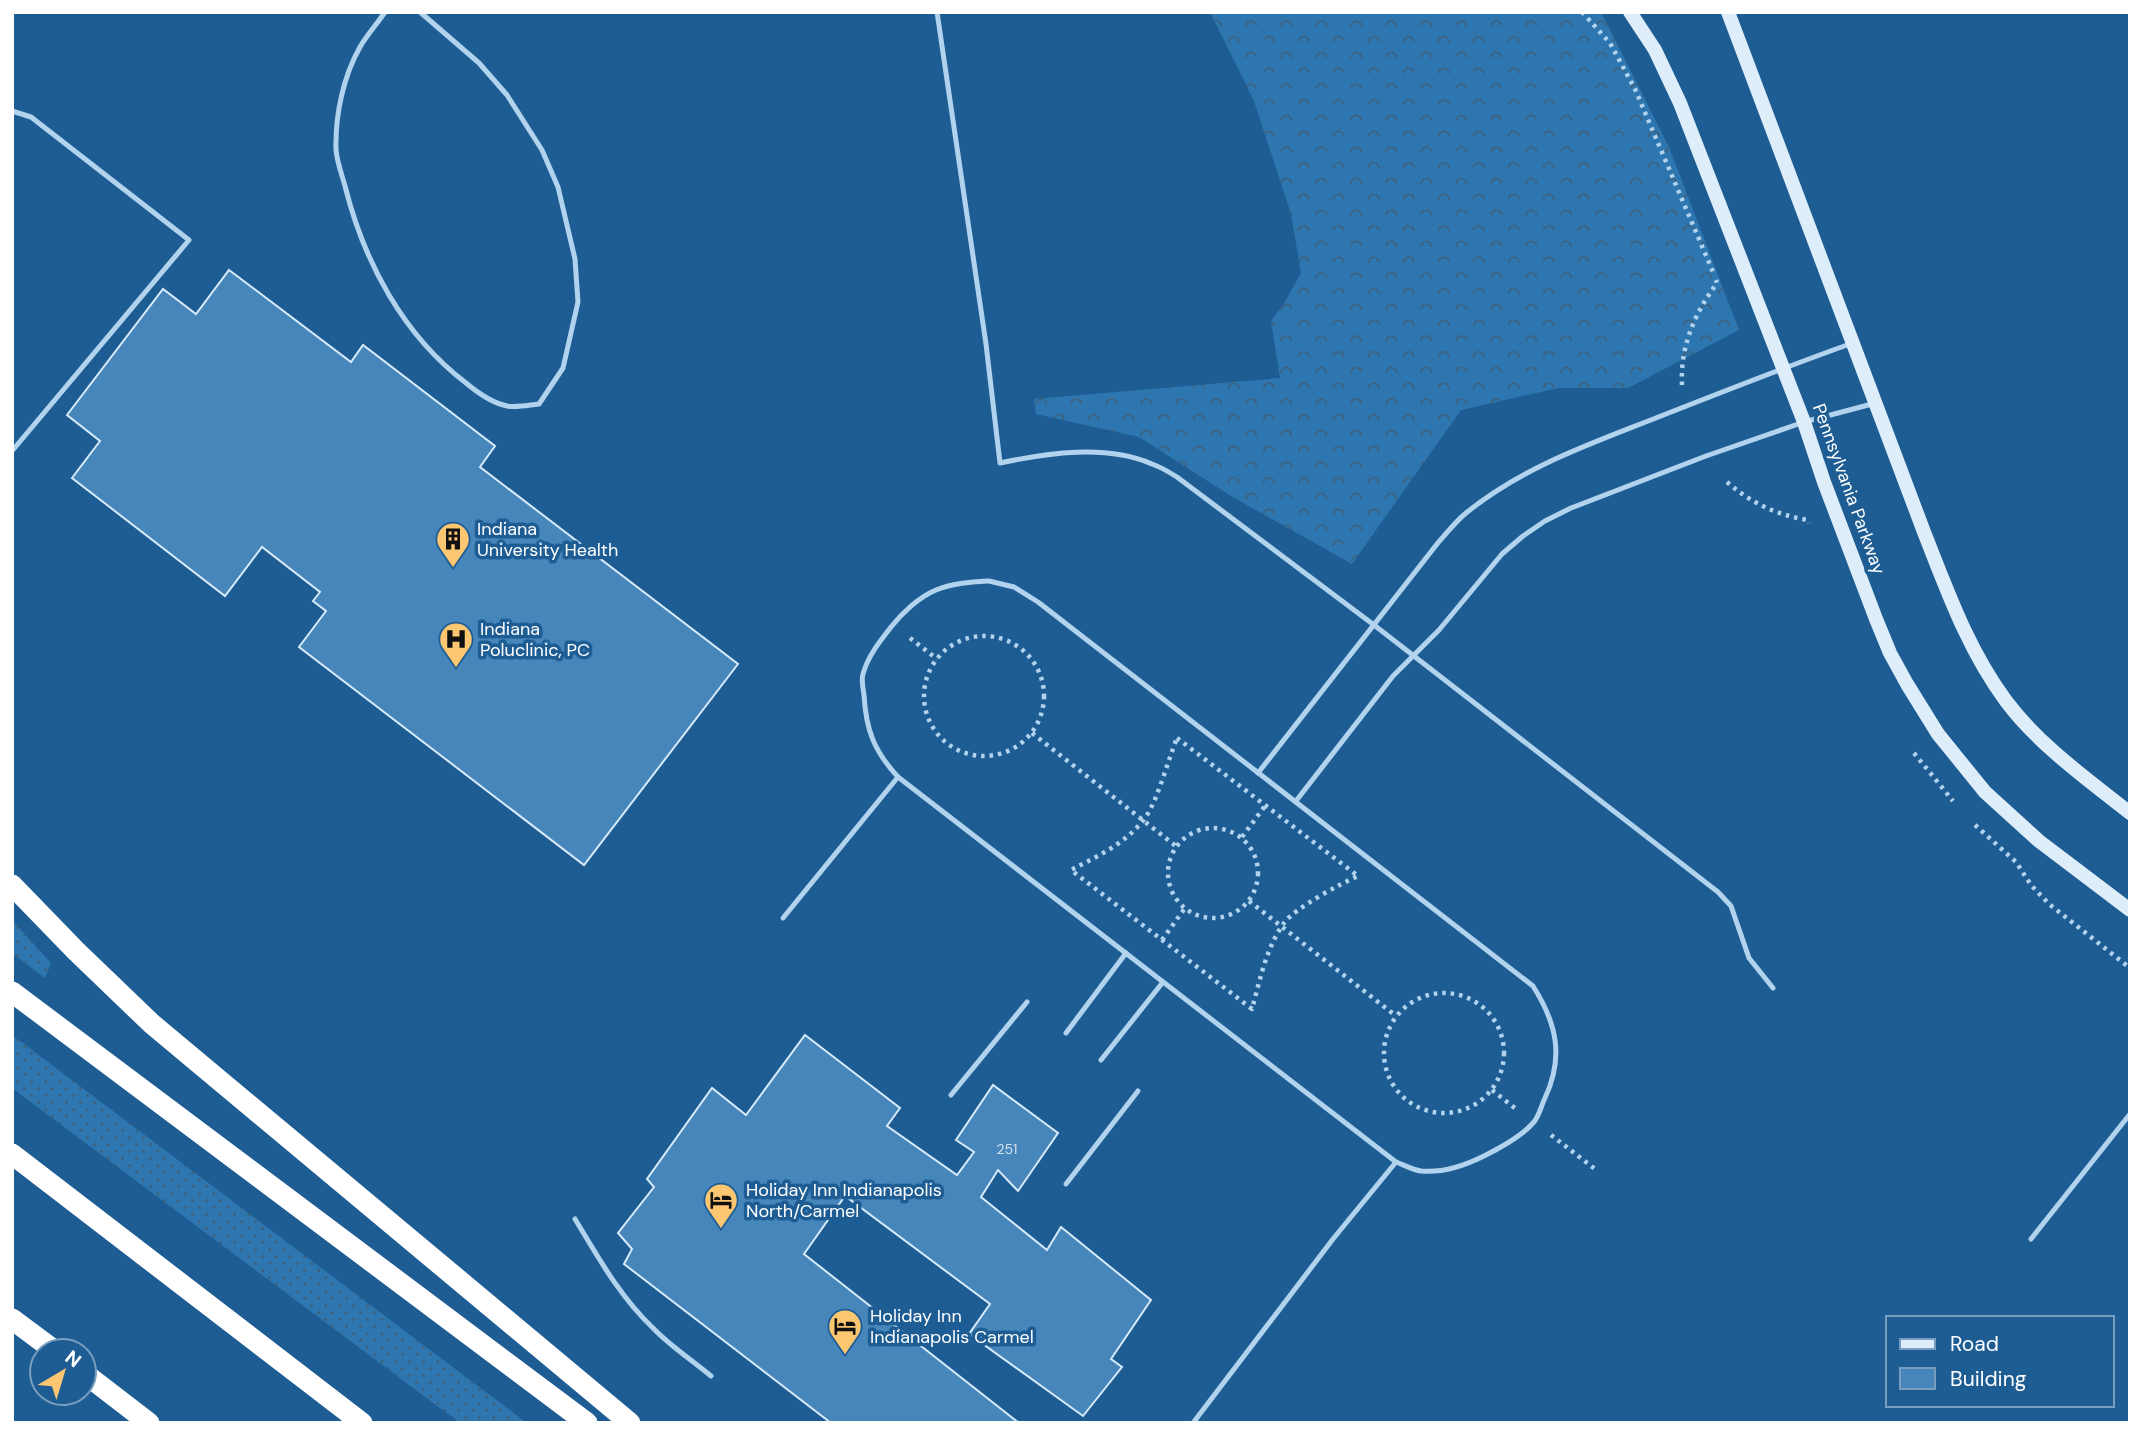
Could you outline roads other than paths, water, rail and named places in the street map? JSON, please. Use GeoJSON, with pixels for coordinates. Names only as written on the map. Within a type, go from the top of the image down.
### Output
{"type":"FeatureCollection","features":[{"type":"Feature","properties":{"kind":"highway"},"geometry":{"type":"LineString","coordinates":[[12,885],[152,1024],[630,1423]]}},
{"type":"Feature","properties":{"kind":"highway"},"geometry":{"type":"LineString","coordinates":[[12,992],[587,1423]]}},
{"type":"Feature","properties":{"kind":"highway"},"geometry":{"type":"LineString","coordinates":[[12,1154],[362,1423]]}},
{"type":"Feature","properties":{"kind":"highway"},"geometry":{"type":"LineString","coordinates":[[12,1319],[36,1337]]}},
{"type":"Feature","properties":{"kind":"highway"},"geometry":{"type":"LineString","coordinates":[[98,1384],[149,1423]]}},
{"type":"Feature","properties":{"kind":"main road","name":"Pennsylvania Parkway"},"geometry":{"type":"LineString","coordinates":[[1630,12],[1655,50],[1680,103],[1890,653],[1924,713],[1963,767],[2007,813],[2039,841],[2130,910]]}},
{"type":"Feature","properties":{"kind":"main road"},"geometry":{"type":"LineString","coordinates":[[1728,12],[1956,615],[1984,667],[2007,702],[2034,733],[2130,813]]}},
{"type":"Feature","properties":{"kind":"lane"},"geometry":{"type":"LineString","coordinates":[[385,12],[360,47],[349,69],[337,121],[336,153],[357,229],[373,268],[392,302],[420,339],[449,370],[489,400],[509,407],[539,404],[564,368],[578,302],[575,259],[558,187],[542,150],[507,95],[480,63],[420,12]]}},
{"type":"Feature","properties":{"kind":"lane"},"geometry":{"type":"LineString","coordinates":[[937,12],[986,344],[1000,463],[1035,456],[1096,451],[1151,463],[1177,477],[1374,625],[1718,892],[1731,906],[1749,958],[1773,988]]}},
{"type":"Feature","properties":{"kind":"lane"},"geometry":{"type":"LineString","coordinates":[[12,111],[31,117],[188,240],[12,451]]}},
{"type":"Feature","properties":{"kind":"lane"},"geometry":{"type":"LineString","coordinates":[[1258,773],[1437,544],[1465,515],[1532,469],[1782,368],[1853,343]]}},
{"type":"Feature","properties":{"kind":"lane"},"geometry":{"type":"LineString","coordinates":[[1296,802],[1393,676],[1439,630],[1502,554],[1545,521],[1571,508],[1706,456],[1804,422],[1875,403]]}},
{"type":"Feature","properties":{"kind":"lane"},"geometry":{"type":"LineString","coordinates":[[989,581],[1014,587],[1258,773],[1533,986],[1545,1005],[1553,1031],[1557,1054],[1553,1079],[1534,1122],[1499,1149],[1469,1164],[1439,1170],[1420,1171],[1396,1162],[898,777],[883,761],[872,741],[866,719],[862,676],[880,641],[893,624],[934,590],[989,581]]}},
{"type":"Feature","properties":{"kind":"lane"},"geometry":{"type":"LineString","coordinates":[[783,918],[898,777]]}},
{"type":"Feature","properties":{"kind":"lane"},"geometry":{"type":"LineString","coordinates":[[1066,1033],[1126,953]]}},
{"type":"Feature","properties":{"kind":"lane"},"geometry":{"type":"LineString","coordinates":[[1101,1060],[1163,982]]}},
{"type":"Feature","properties":{"kind":"lane"},"geometry":{"type":"LineString","coordinates":[[951,1095],[1027,1002]]}},
{"type":"Feature","properties":{"kind":"lane"},"geometry":{"type":"LineString","coordinates":[[1066,1184],[1138,1091]]}},
{"type":"Feature","properties":{"kind":"lane"},"geometry":{"type":"LineString","coordinates":[[2031,1239],[2130,1114]]}},
{"type":"Feature","properties":{"kind":"lane"},"geometry":{"type":"LineString","coordinates":[[1193,1423],[1333,1239],[1396,1162]]}},
{"type":"Feature","properties":{"kind":"lane"},"geometry":{"type":"LineString","coordinates":[[575,1219],[616,1287],[653,1329],[711,1376]]}},
{"type":"Feature","properties":{"kind":"place","name":"Indiana University Health"},"geometry":{"type":"Point","coordinates":[453,569]}},
{"type":"Feature","properties":{"kind":"place","name":"Indiana Poluclinic, PC"},"geometry":{"type":"Point","coordinates":[456,669]}},
{"type":"Feature","properties":{"kind":"place","name":"Holiday Inn Indianapolis North/Carmel"},"geometry":{"type":"Point","coordinates":[721,1230]}},
{"type":"Feature","properties":{"kind":"place","name":"Holiday Inn Indianapolis Carmel"},"geometry":{"type":"Point","coordinates":[845,1356]}}]}
